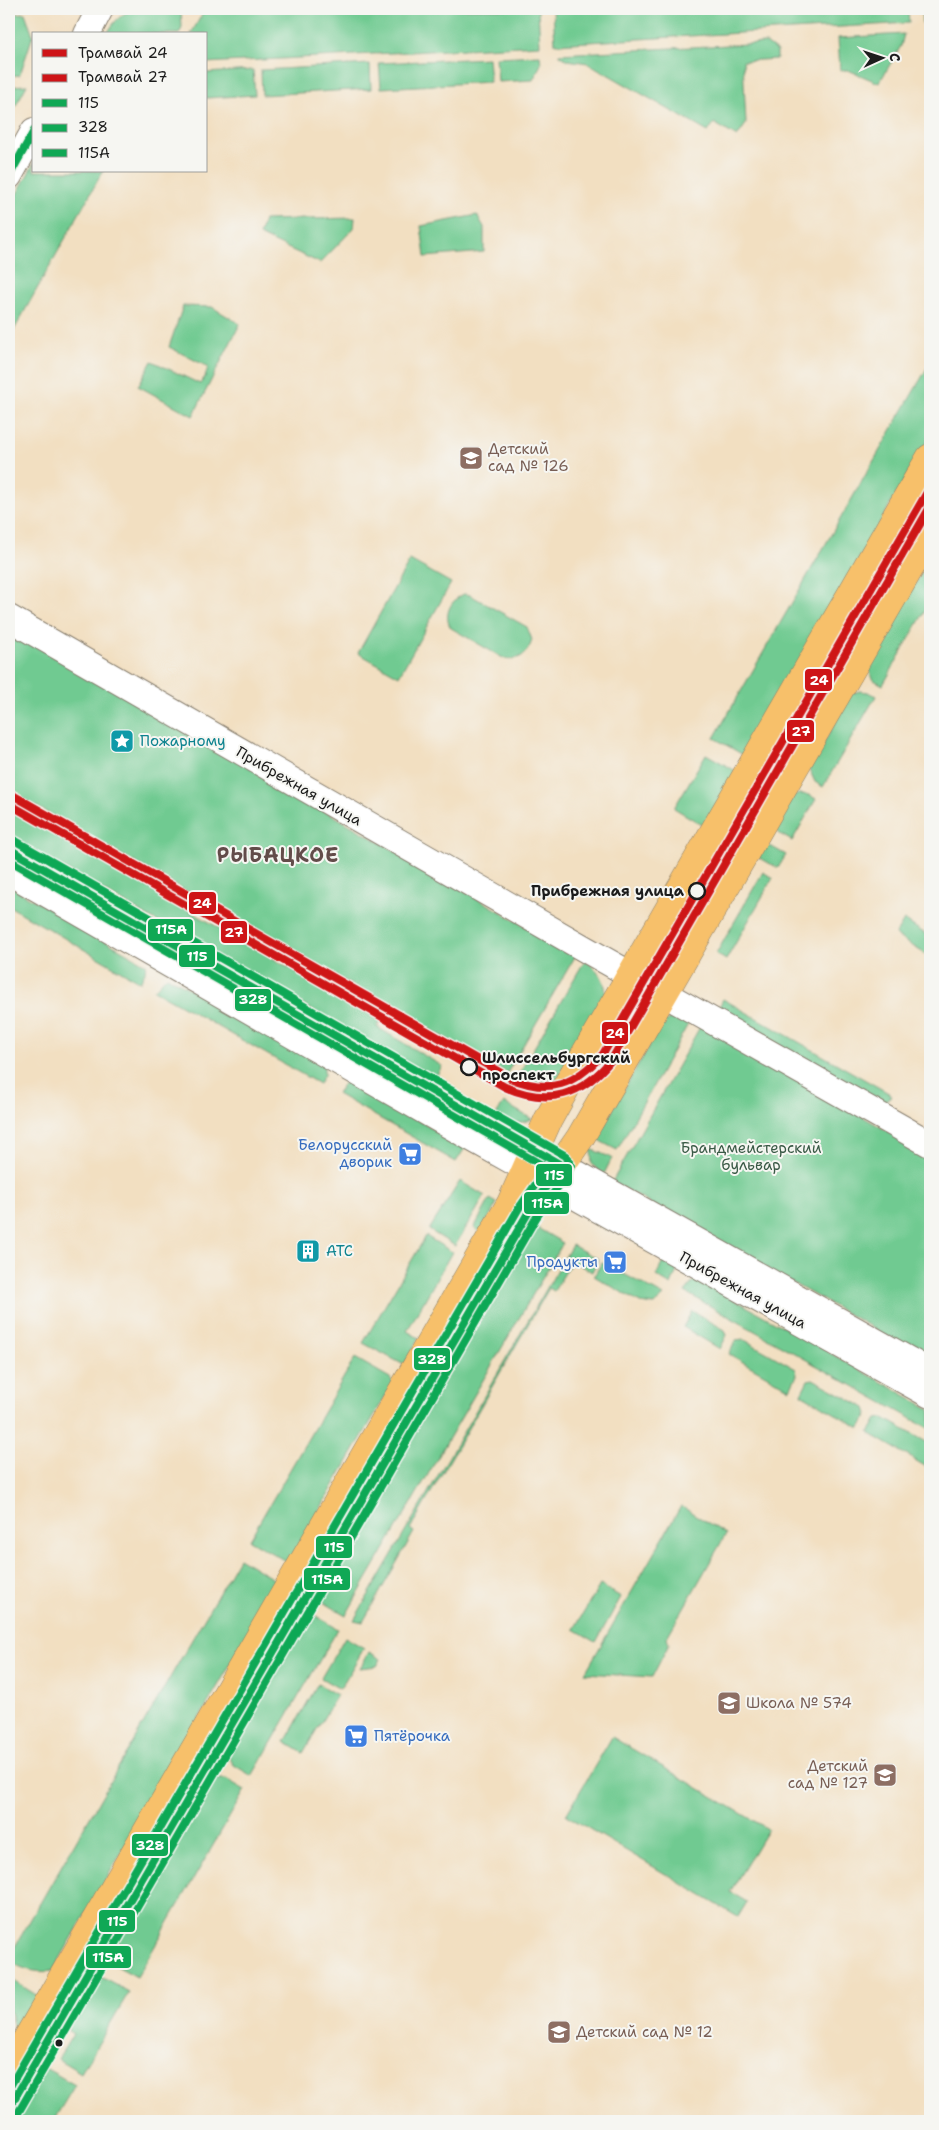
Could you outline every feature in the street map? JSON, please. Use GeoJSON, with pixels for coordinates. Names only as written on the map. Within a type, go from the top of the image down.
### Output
{"type":"FeatureCollection","features":[{"type":"Feature","properties":{"kind":"main road"},"geometry":{"type":"LineString","coordinates":[[9,2108],[528,1213],[543,1166],[548,1120],[930,458]]}},
{"type":"Feature","properties":{"kind":"main road"},"geometry":{"type":"LineString","coordinates":[[9,2070],[511,1203],[543,1166],[580,1138],[930,534]]}},
{"type":"Feature","properties":{"kind":"street"},"geometry":{"type":"LineString","coordinates":[[88,32],[100,9]]}},
{"type":"Feature","properties":{"kind":"street"},"geometry":{"type":"LineString","coordinates":[[9,176],[32,135]]}},
{"type":"Feature","properties":{"kind":"street","name":"Прибрежная улица"},"geometry":{"type":"LineString","coordinates":[[9,618],[632,976],[930,1144]]}},
{"type":"Feature","properties":{"kind":"street","name":"Прибрежная улица"},"geometry":{"type":"LineString","coordinates":[[9,850],[930,1395]]}},
{"type":"Feature","properties":{"kind":"street","name":"Прибрежная улица"},"geometry":{"type":"LineString","coordinates":[[9,872],[543,1166],[930,1372]]}},
{"type":"Feature","properties":{"kind":"green space"},"geometry":{"type":"Polygon","coordinates":[[[134,9],[181,9],[182,28],[180,32],[108,32],[118,18],[134,9]]]}},
{"type":"Feature","properties":{"kind":"green space"},"geometry":{"type":"Polygon","coordinates":[[[205,9],[538,9],[540,45],[208,63],[208,32],[192,32],[205,9]]]}},
{"type":"Feature","properties":{"kind":"green space"},"geometry":{"type":"Polygon","coordinates":[[[553,9],[908,9],[909,23],[555,44],[553,9]]]}},
{"type":"Feature","properties":{"kind":"green space"},"geometry":{"type":"Polygon","coordinates":[[[921,9],[930,9],[930,22],[922,23],[921,9]]]}},
{"type":"Feature","properties":{"kind":"green space"},"geometry":{"type":"Polygon","coordinates":[[[25,13],[32,32],[32,38],[20,75],[9,76],[9,14],[25,13]]]}},
{"type":"Feature","properties":{"kind":"green space"},"geometry":{"type":"Polygon","coordinates":[[[904,34],[901,46],[879,83],[848,70],[840,70],[838,38],[904,34]]]}},
{"type":"Feature","properties":{"kind":"green space"},"geometry":{"type":"Polygon","coordinates":[[[766,43],[777,51],[777,59],[743,61],[746,124],[737,137],[714,123],[708,132],[588,63],[567,60],[559,54],[766,43]]]}},
{"type":"Feature","properties":{"kind":"green space"},"geometry":{"type":"Polygon","coordinates":[[[540,55],[541,64],[533,80],[498,82],[496,57],[540,55]]]}},
{"type":"Feature","properties":{"kind":"green space"},"geometry":{"type":"Polygon","coordinates":[[[488,58],[490,82],[381,88],[379,63],[488,58]]]}},
{"type":"Feature","properties":{"kind":"green space"},"geometry":{"type":"Polygon","coordinates":[[[370,64],[371,89],[262,95],[261,70],[370,64]]]}},
{"type":"Feature","properties":{"kind":"green space"},"geometry":{"type":"Polygon","coordinates":[[[253,70],[255,95],[208,98],[208,73],[253,70]]]}},
{"type":"Feature","properties":{"kind":"green space"},"geometry":{"type":"Polygon","coordinates":[[[27,85],[9,118],[9,86],[27,85]]]}},
{"type":"Feature","properties":{"kind":"green space"},"geometry":{"type":"Polygon","coordinates":[[[32,167],[32,172],[102,172],[9,339],[9,208],[32,167]]]}},
{"type":"Feature","properties":{"kind":"green space"},"geometry":{"type":"Polygon","coordinates":[[[477,215],[484,227],[484,252],[425,257],[421,226],[477,215]]]}},
{"type":"Feature","properties":{"kind":"green space"},"geometry":{"type":"Polygon","coordinates":[[[355,218],[354,228],[320,263],[259,235],[264,220],[355,218]]]}},
{"type":"Feature","properties":{"kind":"green space"},"geometry":{"type":"Polygon","coordinates":[[[183,306],[212,307],[240,324],[193,416],[138,386],[152,361],[200,384],[205,377],[208,367],[169,347],[183,306]]]}},
{"type":"Feature","properties":{"kind":"green space"},"geometry":{"type":"Polygon","coordinates":[[[930,363],[930,436],[745,756],[714,738],[930,363]]]}},
{"type":"Feature","properties":{"kind":"green space"},"geometry":{"type":"Polygon","coordinates":[[[930,558],[930,602],[883,685],[874,680],[867,667],[930,558]]]}},
{"type":"Feature","properties":{"kind":"green space"},"geometry":{"type":"Polygon","coordinates":[[[410,560],[451,583],[399,676],[358,653],[410,560]]]}},
{"type":"Feature","properties":{"kind":"green space"},"geometry":{"type":"Polygon","coordinates":[[[464,594],[470,595],[527,627],[532,640],[522,656],[514,659],[503,658],[451,628],[448,618],[449,609],[455,600],[464,594]]]}},
{"type":"Feature","properties":{"kind":"green space"},"geometry":{"type":"Polygon","coordinates":[[[9,629],[576,955],[507,1073],[9,791],[9,629]]]}},
{"type":"Feature","properties":{"kind":"green space"},"geometry":{"type":"Polygon","coordinates":[[[860,691],[876,696],[823,787],[815,782],[809,769],[852,693],[860,691]]]}},
{"type":"Feature","properties":{"kind":"green space"},"geometry":{"type":"Polygon","coordinates":[[[706,754],[736,771],[704,826],[674,808],[706,754]]]}},
{"type":"Feature","properties":{"kind":"green space"},"geometry":{"type":"Polygon","coordinates":[[[800,794],[809,795],[816,799],[792,841],[780,834],[775,828],[793,796],[800,794]]]}},
{"type":"Feature","properties":{"kind":"green space"},"geometry":{"type":"Polygon","coordinates":[[[9,808],[381,1020],[377,1027],[442,1066],[434,1080],[9,837],[9,808]]]}},
{"type":"Feature","properties":{"kind":"green space"},"geometry":{"type":"Polygon","coordinates":[[[764,846],[772,847],[786,855],[778,868],[758,857],[764,846]]]}},
{"type":"Feature","properties":{"kind":"green space"},"geometry":{"type":"Polygon","coordinates":[[[763,872],[773,878],[726,960],[716,954],[763,872]]]}},
{"type":"Feature","properties":{"kind":"green space"},"geometry":{"type":"Polygon","coordinates":[[[9,886],[146,964],[145,972],[140,982],[9,906],[9,886]]]}},
{"type":"Feature","properties":{"kind":"green space"},"geometry":{"type":"Polygon","coordinates":[[[904,920],[930,937],[930,949],[927,955],[895,935],[904,920]]]}},
{"type":"Feature","properties":{"kind":"green space"},"geometry":{"type":"Polygon","coordinates":[[[585,960],[600,975],[606,994],[557,1080],[537,1082],[517,1077],[585,960]]]}},
{"type":"Feature","properties":{"kind":"green space"},"geometry":{"type":"Polygon","coordinates":[[[167,976],[324,1065],[324,1075],[319,1084],[154,990],[167,976]]]}},
{"type":"Feature","properties":{"kind":"green space"},"geometry":{"type":"Polygon","coordinates":[[[723,999],[892,1095],[881,1104],[717,1011],[723,999]]]}},
{"type":"Feature","properties":{"kind":"green space"},"geometry":{"type":"Polygon","coordinates":[[[671,1018],[691,1019],[617,1150],[596,1139],[662,1023],[671,1018]]]}},
{"type":"Feature","properties":{"kind":"green space","name":"Брандмейстерский бульвар"},"geometry":{"type":"Polygon","coordinates":[[[701,1025],[930,1155],[930,1360],[612,1182],[701,1025]]]}},
{"type":"Feature","properties":{"kind":"green space"},"geometry":{"type":"Polygon","coordinates":[[[351,1081],[465,1148],[456,1162],[337,1094],[343,1084],[351,1081]]]}},
{"type":"Feature","properties":{"kind":"green space"},"geometry":{"type":"Polygon","coordinates":[[[504,1103],[532,1119],[513,1122],[495,1116],[504,1103]]]}},
{"type":"Feature","properties":{"kind":"green space"},"geometry":{"type":"Polygon","coordinates":[[[591,1149],[612,1158],[603,1176],[592,1164],[591,1149]]]}},
{"type":"Feature","properties":{"kind":"green space"},"geometry":{"type":"Polygon","coordinates":[[[460,1181],[485,1196],[455,1246],[429,1230],[460,1181]]]}},
{"type":"Feature","properties":{"kind":"green space"},"geometry":{"type":"Polygon","coordinates":[[[490,1199],[497,1203],[481,1232],[474,1228],[490,1199]]]}},
{"type":"Feature","properties":{"kind":"green space"},"geometry":{"type":"Polygon","coordinates":[[[534,1226],[563,1243],[346,1615],[323,1602],[319,1595],[534,1226]]]}},
{"type":"Feature","properties":{"kind":"green space"},"geometry":{"type":"Polygon","coordinates":[[[426,1236],[452,1252],[407,1331],[419,1338],[404,1365],[363,1343],[426,1236]]]}},
{"type":"Feature","properties":{"kind":"green space"},"geometry":{"type":"Polygon","coordinates":[[[572,1245],[598,1259],[592,1272],[572,1261],[554,1291],[549,1288],[410,1529],[414,1532],[363,1622],[354,1620],[572,1245]]]}},
{"type":"Feature","properties":{"kind":"green space"},"geometry":{"type":"Polygon","coordinates":[[[664,1260],[678,1268],[671,1285],[656,1276],[664,1260]]]}},
{"type":"Feature","properties":{"kind":"green space"},"geometry":{"type":"Polygon","coordinates":[[[602,1262],[664,1296],[654,1305],[640,1303],[594,1276],[602,1262]]]}},
{"type":"Feature","properties":{"kind":"green space"},"geometry":{"type":"Polygon","coordinates":[[[696,1278],[930,1409],[930,1429],[685,1292],[696,1278]]]}},
{"type":"Feature","properties":{"kind":"green space"},"geometry":{"type":"Polygon","coordinates":[[[692,1311],[725,1330],[727,1335],[720,1349],[683,1327],[692,1311]]]}},
{"type":"Feature","properties":{"kind":"green space"},"geometry":{"type":"Polygon","coordinates":[[[743,1339],[796,1369],[797,1375],[790,1389],[729,1354],[736,1340],[743,1339]]]}},
{"type":"Feature","properties":{"kind":"green space"},"geometry":{"type":"Polygon","coordinates":[[[355,1358],[390,1378],[393,1383],[289,1563],[249,1540],[355,1358]]]}},
{"type":"Feature","properties":{"kind":"green space"},"geometry":{"type":"Polygon","coordinates":[[[813,1379],[866,1408],[868,1414],[860,1428],[801,1394],[808,1380],[813,1379]]]}},
{"type":"Feature","properties":{"kind":"green space"},"geometry":{"type":"Polygon","coordinates":[[[884,1418],[930,1444],[930,1469],[869,1433],[877,1419],[884,1418]]]}},
{"type":"Feature","properties":{"kind":"green space"},"geometry":{"type":"Polygon","coordinates":[[[681,1506],[726,1534],[667,1637],[669,1644],[652,1677],[585,1673],[681,1506]]]}},
{"type":"Feature","properties":{"kind":"green space"},"geometry":{"type":"Polygon","coordinates":[[[239,1558],[278,1582],[53,1971],[35,1971],[14,1964],[9,1961],[9,1957],[239,1558]]]}},
{"type":"Feature","properties":{"kind":"green space"},"geometry":{"type":"Polygon","coordinates":[[[600,1585],[621,1597],[596,1642],[574,1629],[600,1585]]]}},
{"type":"Feature","properties":{"kind":"green space"},"geometry":{"type":"Polygon","coordinates":[[[307,1616],[316,1616],[338,1629],[252,1776],[234,1765],[227,1754],[307,1616]]]}},
{"type":"Feature","properties":{"kind":"green space"},"geometry":{"type":"Polygon","coordinates":[[[345,1637],[364,1648],[340,1689],[321,1678],[345,1637]]]}},
{"type":"Feature","properties":{"kind":"green space"},"geometry":{"type":"Polygon","coordinates":[[[369,1652],[381,1659],[377,1666],[360,1668],[369,1652]]]}},
{"type":"Feature","properties":{"kind":"green space"},"geometry":{"type":"Polygon","coordinates":[[[318,1684],[337,1695],[303,1753],[285,1742],[318,1684]]]}},
{"type":"Feature","properties":{"kind":"green space"},"geometry":{"type":"Polygon","coordinates":[[[612,1737],[768,1829],[730,1892],[747,1902],[738,1917],[566,1815],[612,1737]]]}},
{"type":"Feature","properties":{"kind":"green space"},"geometry":{"type":"Polygon","coordinates":[[[212,1779],[226,1779],[245,1790],[137,1977],[111,1963],[108,1959],[212,1779]]]}},
{"type":"Feature","properties":{"kind":"green space"},"geometry":{"type":"Polygon","coordinates":[[[9,1978],[38,1996],[18,2031],[14,2028],[9,2009],[9,1978]]]}},
{"type":"Feature","properties":{"kind":"green space"},"geometry":{"type":"Polygon","coordinates":[[[97,1978],[103,1978],[129,1992],[81,2073],[58,2059],[73,2034],[67,2030],[97,1978]]]}},
{"type":"Feature","properties":{"kind":"green space"},"geometry":{"type":"Polygon","coordinates":[[[45,2068],[75,2085],[53,2121],[14,2121],[45,2068]]]}},
{"type":"Feature","properties":{"kind":"tram line","name":"24"},"geometry":{"type":"LineString","coordinates":[[9,793],[510,1078],[538,1086],[561,1084],[572,1080],[582,1073],[603,1054],[930,487]]}},
{"type":"Feature","properties":{"kind":"tram line","name":"27"},"geometry":{"type":"LineString","coordinates":[[9,804],[505,1087],[536,1096],[564,1094],[589,1082],[612,1059],[930,507]]}},
{"type":"Feature","properties":{"kind":"transit line","name":"115"},"geometry":{"type":"LineString","coordinates":[[9,176],[32,135]]}},
{"type":"Feature","properties":{"kind":"transit line","name":"115А"},"geometry":{"type":"LineString","coordinates":[[14,840],[566,1156],[571,1165],[569,1171],[536,1218],[18,2113]]}},
{"type":"Feature","properties":{"kind":"transit line","name":"115"},"geometry":{"type":"LineString","coordinates":[[9,849],[561,1165],[528,1213],[9,2108]]}},
{"type":"Feature","properties":{"kind":"transit line","name":"328"},"geometry":{"type":"LineString","coordinates":[[9,860],[547,1168],[519,1208],[9,2088]]}},
{"type":"Feature","properties":{"kind":"place","name":"Детский сад № 126"},"geometry":{"type":"Point","coordinates":[471,458]}},
{"type":"Feature","properties":{"kind":"place","name":"Пожарному"},"geometry":{"type":"Point","coordinates":[122,741]}},
{"type":"Feature","properties":{"kind":"place","name":"Прибрежная улица"},"geometry":{"type":"Point","coordinates":[697,891]}},
{"type":"Feature","properties":{"kind":"place","name":"Шлиссельбургский проспект"},"geometry":{"type":"Point","coordinates":[469,1067]}},
{"type":"Feature","properties":{"kind":"place","name":"Белорусский дворик"},"geometry":{"type":"Point","coordinates":[410,1154]}},
{"type":"Feature","properties":{"kind":"place","name":"АТС"},"geometry":{"type":"Point","coordinates":[308,1251]}},
{"type":"Feature","properties":{"kind":"place","name":"Продукты"},"geometry":{"type":"Point","coordinates":[615,1262]}},
{"type":"Feature","properties":{"kind":"place","name":"Школа № 574"},"geometry":{"type":"Point","coordinates":[729,1703]}},
{"type":"Feature","properties":{"kind":"place","name":"Пятёрочка"},"geometry":{"type":"Point","coordinates":[356,1736]}},
{"type":"Feature","properties":{"kind":"place","name":"Детский сад № 127"},"geometry":{"type":"Point","coordinates":[885,1775]}},
{"type":"Feature","properties":{"kind":"place","name":"Детский сад № 12"},"geometry":{"type":"Point","coordinates":[559,2032]}},
{"type":"Feature","properties":{"kind":"district","name":"РЫБАЦКОЕ"},"geometry":{"type":"Point","coordinates":[278,855]}}]}
